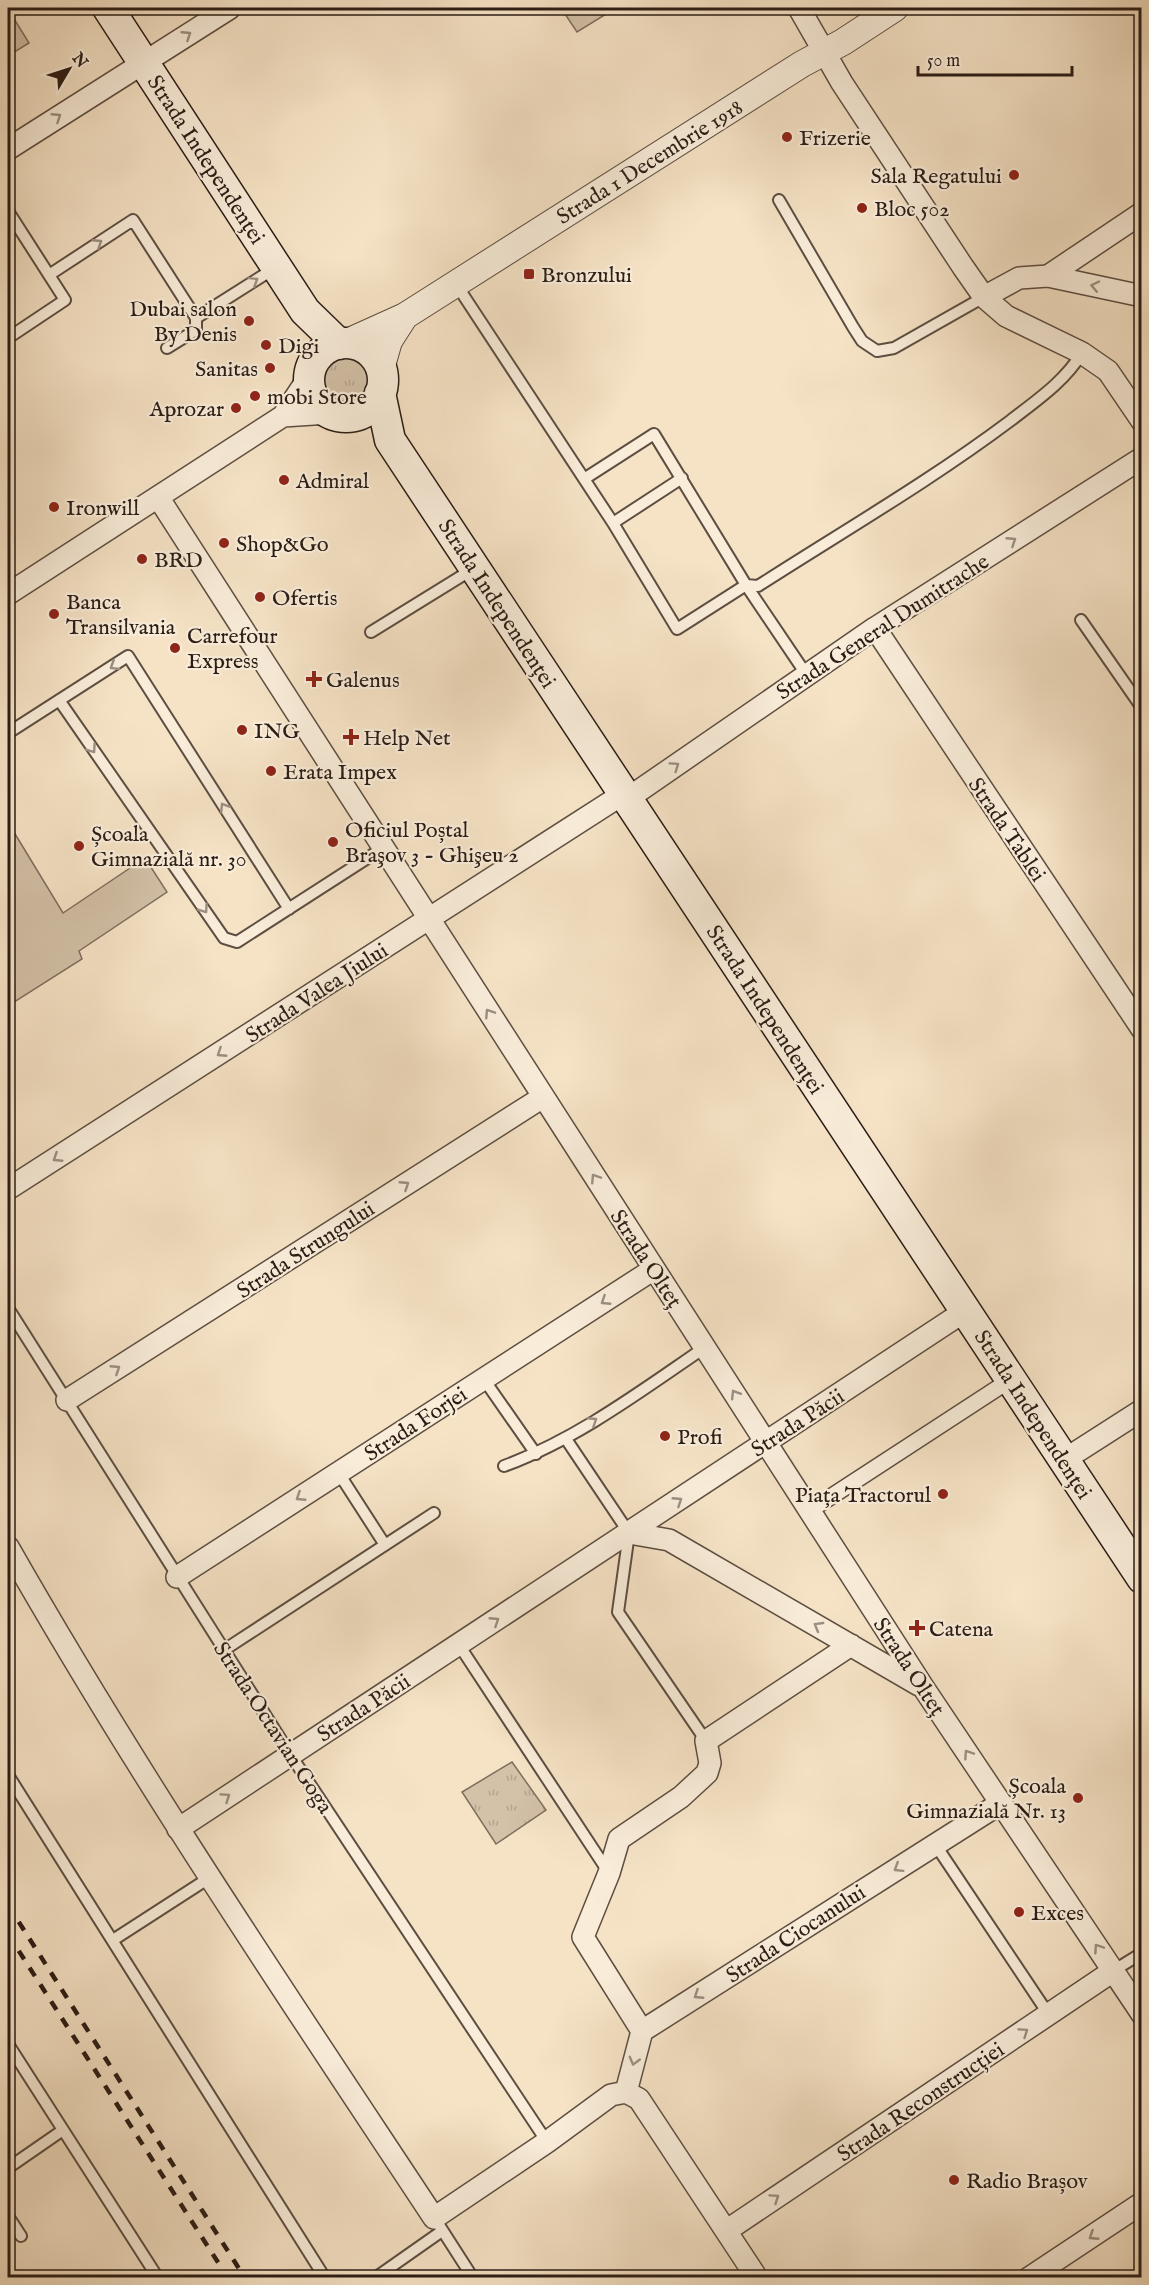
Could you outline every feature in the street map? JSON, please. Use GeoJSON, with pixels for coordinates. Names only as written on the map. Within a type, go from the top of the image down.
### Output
{"type":"FeatureCollection","features":[{"type":"Feature","properties":{"kind":"main road","name":"Strada Independenței"},"geometry":{"type":"LineString","coordinates":[[108,8],[305,311],[327,356]]}},
{"type":"Feature","properties":{"kind":"main road"},"geometry":{"type":"LineString","coordinates":[[361,346],[370,352],[380,381],[374,403],[365,411],[354,416],[335,415],[320,406],[310,388],[327,356],[361,346]]}},
{"type":"Feature","properties":{"kind":"main road","name":"Strada Independenței"},"geometry":{"type":"LineString","coordinates":[[380,381],[390,441],[1142,1578]]}},
{"type":"Feature","properties":{"kind":"main road","name":"Strada Independenței"},"geometry":{"type":"LineString","coordinates":[[335,415],[390,441]]}},
{"type":"Feature","properties":{"kind":"street"},"geometry":{"type":"LineString","coordinates":[[8,149],[230,8]]}},
{"type":"Feature","properties":{"kind":"street"},"geometry":{"type":"LineString","coordinates":[[799,8],[842,83],[984,297],[1006,316],[1082,353],[1108,371],[1142,421]]}},
{"type":"Feature","properties":{"kind":"street","name":"Strada 1 Decembrie 1918"},"geometry":{"type":"LineString","coordinates":[[327,356],[405,316],[895,8]]}},
{"type":"Feature","properties":{"kind":"street"},"geometry":{"type":"LineString","coordinates":[[1048,276],[1142,213]]}},
{"type":"Feature","properties":{"kind":"street"},"geometry":{"type":"LineString","coordinates":[[984,297],[1019,278],[1048,276],[1142,296]]}},
{"type":"Feature","properties":{"kind":"street","name":"Strada 1 Decembrie 1918"},"geometry":{"type":"LineString","coordinates":[[380,381],[389,341],[405,316]]}},
{"type":"Feature","properties":{"kind":"street"},"geometry":{"type":"LineString","coordinates":[[8,594],[283,416],[327,356]]}},
{"type":"Feature","properties":{"kind":"street"},"geometry":{"type":"LineString","coordinates":[[283,416],[335,415]]}},
{"type":"Feature","properties":{"kind":"street","name":"Strada General Dumitrache"},"geometry":{"type":"LineString","coordinates":[[625,796],[875,628],[1142,458]]}},
{"type":"Feature","properties":{"kind":"street","name":"Strada Olteț"},"geometry":{"type":"LineString","coordinates":[[158,497],[923,1687],[1142,2014]]}},
{"type":"Feature","properties":{"kind":"street","name":"Strada Tablei"},"geometry":{"type":"LineString","coordinates":[[875,628],[1142,1029]]}},
{"type":"Feature","properties":{"kind":"street","name":"Strada Valea Jiului"},"geometry":{"type":"LineString","coordinates":[[8,1190],[625,796]]}},
{"type":"Feature","properties":{"kind":"street","name":"Strada Strungului"},"geometry":{"type":"LineString","coordinates":[[67,1400],[543,1097]]}},
{"type":"Feature","properties":{"kind":"street","name":"Strada Forjei"},"geometry":{"type":"LineString","coordinates":[[177,1578],[654,1269]]}},
{"type":"Feature","properties":{"kind":"street","name":"Strada Păcii"},"geometry":{"type":"LineString","coordinates":[[178,1829],[965,1311]]}},
{"type":"Feature","properties":{"kind":"street"},"geometry":{"type":"LineString","coordinates":[[809,1511],[1010,1380]]}},
{"type":"Feature","properties":{"kind":"street"},"geometry":{"type":"LineString","coordinates":[[1064,1460],[1142,1410]]}},
{"type":"Feature","properties":{"kind":"street"},"geometry":{"type":"LineString","coordinates":[[629,1533],[669,1540],[923,1687]]}},
{"type":"Feature","properties":{"kind":"street"},"geometry":{"type":"LineString","coordinates":[[8,1547],[66,1649],[209,1878],[438,2224],[611,2096],[626,2092],[639,2099],[757,2277]]}},
{"type":"Feature","properties":{"kind":"street"},"geometry":{"type":"LineString","coordinates":[[626,2092],[642,2031],[583,1937],[609,1873],[619,1839],[681,1797],[707,1773],[710,1762],[706,1741],[851,1645]]}},
{"type":"Feature","properties":{"kind":"street","name":"Strada Ciocanului"},"geometry":{"type":"LineString","coordinates":[[642,2031],[1001,1803]]}},
{"type":"Feature","properties":{"kind":"street","name":"Strada Reconstrucției"},"geometry":{"type":"LineString","coordinates":[[726,2231],[1113,1971]]}},
{"type":"Feature","properties":{"kind":"street"},"geometry":{"type":"LineString","coordinates":[[1029,2277],[1142,2204]]}},
{"type":"Feature","properties":{"kind":"lane"},"geometry":{"type":"LineString","coordinates":[[779,200],[853,327],[862,340],[877,351],[894,348],[984,297]]}},
{"type":"Feature","properties":{"kind":"lane"},"geometry":{"type":"LineString","coordinates":[[8,211],[65,300],[8,338]]}},
{"type":"Feature","properties":{"kind":"lane"},"geometry":{"type":"LineString","coordinates":[[49,275],[133,220],[196,318],[196,330],[166,348]]}},
{"type":"Feature","properties":{"kind":"lane"},"geometry":{"type":"LineString","coordinates":[[196,318],[277,267]]}},
{"type":"Feature","properties":{"kind":"lane"},"geometry":{"type":"LineString","coordinates":[[456,284],[613,524],[677,629],[746,585],[758,586],[970,451],[1057,384],[1082,353]]}},
{"type":"Feature","properties":{"kind":"lane"},"geometry":{"type":"LineString","coordinates":[[584,479],[654,434],[746,585],[806,674]]}},
{"type":"Feature","properties":{"kind":"lane"},"geometry":{"type":"LineString","coordinates":[[613,524],[682,478]]}},
{"type":"Feature","properties":{"kind":"lane"},"geometry":{"type":"LineString","coordinates":[[371,632],[475,568]]}},
{"type":"Feature","properties":{"kind":"lane"},"geometry":{"type":"LineString","coordinates":[[1081,620],[1142,708]]}},
{"type":"Feature","properties":{"kind":"lane"},"geometry":{"type":"LineString","coordinates":[[8,733],[129,656],[289,909]]}},
{"type":"Feature","properties":{"kind":"lane"},"geometry":{"type":"LineString","coordinates":[[59,700],[224,938],[237,942],[383,848]]}},
{"type":"Feature","properties":{"kind":"lane","name":"Strada Octavian Goga"},"geometry":{"type":"LineString","coordinates":[[8,1308],[290,1754],[547,2142]]}},
{"type":"Feature","properties":{"kind":"lane"},"geometry":{"type":"LineString","coordinates":[[504,1466],[566,1439],[704,1348]]}},
{"type":"Feature","properties":{"kind":"lane"},"geometry":{"type":"LineString","coordinates":[[483,1378],[536,1454]]}},
{"type":"Feature","properties":{"kind":"lane"},"geometry":{"type":"LineString","coordinates":[[566,1439],[629,1533],[618,1612],[706,1741]]}},
{"type":"Feature","properties":{"kind":"lane"},"geometry":{"type":"LineString","coordinates":[[338,1472],[386,1545]]}},
{"type":"Feature","properties":{"kind":"lane"},"geometry":{"type":"LineString","coordinates":[[224,1650],[434,1514]]}},
{"type":"Feature","properties":{"kind":"lane"},"geometry":{"type":"LineString","coordinates":[[459,1645],[609,1873]]}},
{"type":"Feature","properties":{"kind":"lane"},"geometry":{"type":"LineString","coordinates":[[8,1775],[325,2277]]}},
{"type":"Feature","properties":{"kind":"lane"},"geometry":{"type":"LineString","coordinates":[[935,1844],[1049,2015]]}},
{"type":"Feature","properties":{"kind":"lane"},"geometry":{"type":"LineString","coordinates":[[113,1940],[209,1878]]}},
{"type":"Feature","properties":{"kind":"lane"},"geometry":{"type":"LineString","coordinates":[[1113,1971],[1142,1953]]}},
{"type":"Feature","properties":{"kind":"lane"},"geometry":{"type":"LineString","coordinates":[[8,2044],[158,2277]]}},
{"type":"Feature","properties":{"kind":"lane"},"geometry":{"type":"LineString","coordinates":[[8,2168],[63,2130]]}},
{"type":"Feature","properties":{"kind":"lane"},"geometry":{"type":"LineString","coordinates":[[8,2216],[21,2236]]}},
{"type":"Feature","properties":{"kind":"lane"},"geometry":{"type":"LineString","coordinates":[[375,2277],[438,2224],[473,2277]]}},
{"type":"Feature","properties":{"kind":"green space"},"geometry":{"type":"Polygon","coordinates":[[[561,8],[616,8],[577,32],[561,8]]]}},
{"type":"Feature","properties":{"kind":"green space"},"geometry":{"type":"Polygon","coordinates":[[[8,9],[29,43],[8,56],[8,9]]]}},
{"type":"Feature","properties":{"kind":"green space"},"geometry":{"type":"Polygon","coordinates":[[[346,355],[363,362],[370,379],[363,396],[346,403],[329,396],[322,379],[329,362],[346,355]]]}},
{"type":"Feature","properties":{"kind":"green space"},"geometry":{"type":"Polygon","coordinates":[[[9,824],[63,913],[145,858],[167,892],[79,951],[82,959],[8,1006],[9,824]]]}},
{"type":"Feature","properties":{"kind":"green space"},"geometry":{"type":"Polygon","coordinates":[[[512,1762],[546,1810],[496,1844],[462,1792],[512,1762]]]}},
{"type":"Feature","properties":{"kind":"railway"},"geometry":{"type":"LineString","coordinates":[[8,1905],[245,2278]]}},
{"type":"Feature","properties":{"kind":"railway"},"geometry":{"type":"LineString","coordinates":[[8,1934],[228,2278]]}},
{"type":"Feature","properties":{"kind":"place","name":"Frizerie"},"geometry":{"type":"Point","coordinates":[787,137]}},
{"type":"Feature","properties":{"kind":"place","name":"Sala Regatului"},"geometry":{"type":"Point","coordinates":[1014,175]}},
{"type":"Feature","properties":{"kind":"place","name":"Bloc 502"},"geometry":{"type":"Point","coordinates":[862,208]}},
{"type":"Feature","properties":{"kind":"place","name":"Bronzului"},"geometry":{"type":"Point","coordinates":[529,274]}},
{"type":"Feature","properties":{"kind":"place","name":"Dubai salon By Denis"},"geometry":{"type":"Point","coordinates":[249,321]}},
{"type":"Feature","properties":{"kind":"place","name":"Digi"},"geometry":{"type":"Point","coordinates":[266,345]}},
{"type":"Feature","properties":{"kind":"place","name":"Sanitas"},"geometry":{"type":"Point","coordinates":[270,368]}},
{"type":"Feature","properties":{"kind":"place","name":"mobi Store"},"geometry":{"type":"Point","coordinates":[255,396]}},
{"type":"Feature","properties":{"kind":"place","name":"Aprozar"},"geometry":{"type":"Point","coordinates":[236,408]}},
{"type":"Feature","properties":{"kind":"place","name":"Admiral"},"geometry":{"type":"Point","coordinates":[284,480]}},
{"type":"Feature","properties":{"kind":"place","name":"Ironwill"},"geometry":{"type":"Point","coordinates":[54,507]}},
{"type":"Feature","properties":{"kind":"place","name":"Shop&Go"},"geometry":{"type":"Point","coordinates":[224,543]}},
{"type":"Feature","properties":{"kind":"place","name":"BRD"},"geometry":{"type":"Point","coordinates":[142,559]}},
{"type":"Feature","properties":{"kind":"place","name":"Ofertis"},"geometry":{"type":"Point","coordinates":[260,597]}},
{"type":"Feature","properties":{"kind":"place","name":"Banca Transilvania"},"geometry":{"type":"Point","coordinates":[54,614]}},
{"type":"Feature","properties":{"kind":"place","name":"Carrefour Express"},"geometry":{"type":"Point","coordinates":[175,648]}},
{"type":"Feature","properties":{"kind":"place","name":"Galenus"},"geometry":{"type":"Point","coordinates":[314,679]}},
{"type":"Feature","properties":{"kind":"place","name":"ING"},"geometry":{"type":"Point","coordinates":[242,730]}},
{"type":"Feature","properties":{"kind":"place","name":"Help Net"},"geometry":{"type":"Point","coordinates":[351,737]}},
{"type":"Feature","properties":{"kind":"place","name":"Erata Impex"},"geometry":{"type":"Point","coordinates":[271,771]}},
{"type":"Feature","properties":{"kind":"place","name":"Oficiul Poștal Braşov 3 - Ghişeu 2"},"geometry":{"type":"Point","coordinates":[333,842]}},
{"type":"Feature","properties":{"kind":"place","name":"Școala Gimnazială nr. 30"},"geometry":{"type":"Point","coordinates":[79,846]}},
{"type":"Feature","properties":{"kind":"place","name":"Profi"},"geometry":{"type":"Point","coordinates":[665,1436]}},
{"type":"Feature","properties":{"kind":"place","name":"Piața Tractorul"},"geometry":{"type":"Point","coordinates":[943,1494]}},
{"type":"Feature","properties":{"kind":"place","name":"Catena"},"geometry":{"type":"Point","coordinates":[917,1628]}},
{"type":"Feature","properties":{"kind":"place","name":"Școala Gimnazială Nr. 13"},"geometry":{"type":"Point","coordinates":[1078,1798]}},
{"type":"Feature","properties":{"kind":"place","name":"Exces"},"geometry":{"type":"Point","coordinates":[1019,1912]}},
{"type":"Feature","properties":{"kind":"place","name":"Radio Brașov"},"geometry":{"type":"Point","coordinates":[954,2180]}}]}
